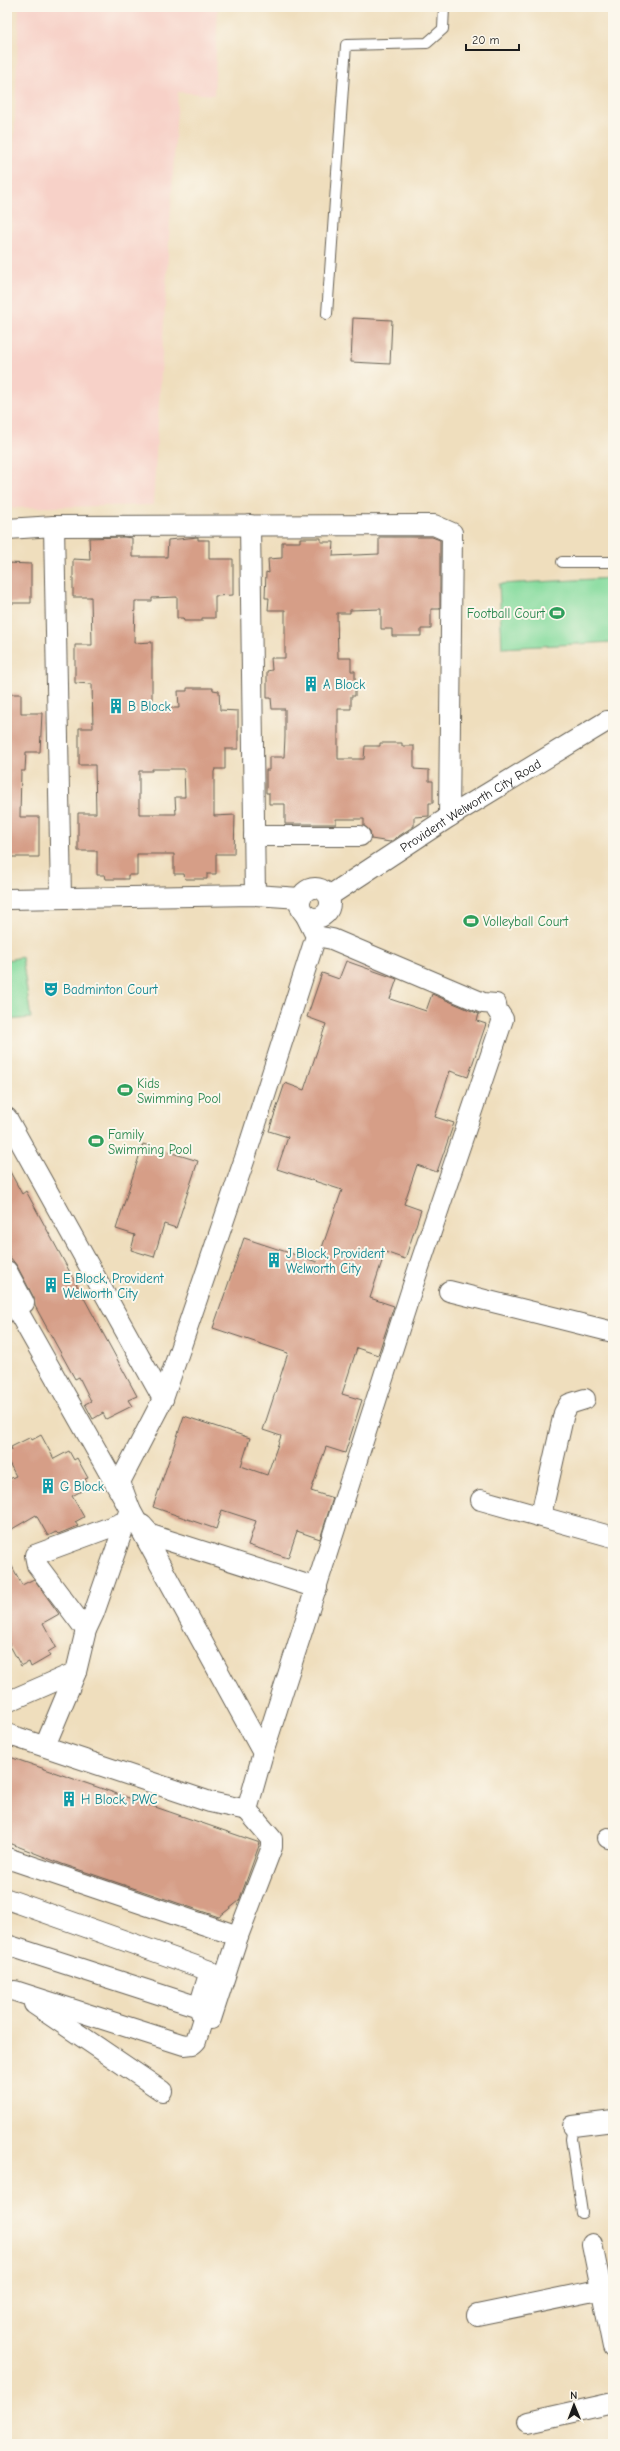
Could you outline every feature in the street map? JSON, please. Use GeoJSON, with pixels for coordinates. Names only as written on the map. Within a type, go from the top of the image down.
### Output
{"type":"FeatureCollection","features":[{"type":"Feature","properties":{"kind":"street"},"geometry":{"type":"LineString","coordinates":[[7,529],[47,526],[434,525],[452,534],[449,817]]}},
{"type":"Feature","properties":{"kind":"street"},"geometry":{"type":"LineString","coordinates":[[47,526],[55,898]]}},
{"type":"Feature","properties":{"kind":"street"},"geometry":{"type":"LineString","coordinates":[[244,526],[254,836],[249,895]]}},
{"type":"Feature","properties":{"kind":"street"},"geometry":{"type":"LineString","coordinates":[[244,526],[249,895]]}},
{"type":"Feature","properties":{"kind":"street","name":"Provident Welworth City Road"},"geometry":{"type":"LineString","coordinates":[[329,896],[449,817],[607,721],[613,721]]}},
{"type":"Feature","properties":{"kind":"street"},"geometry":{"type":"LineString","coordinates":[[254,836],[360,836]]}},
{"type":"Feature","properties":{"kind":"street"},"geometry":{"type":"LineString","coordinates":[[7,899],[249,895],[303,906],[310,918],[322,917],[330,908],[329,896],[320,888],[314,887],[303,892],[303,906],[316,936],[245,1158],[163,1399],[120,1482]]}},
{"type":"Feature","properties":{"kind":"street"},"geometry":{"type":"LineString","coordinates":[[247,1810],[263,1753],[414,1282],[503,1019],[497,1010],[496,1004],[483,1003],[332,939],[316,936]]}},
{"type":"Feature","properties":{"kind":"street"},"geometry":{"type":"LineString","coordinates":[[7,1118],[163,1399]]}},
{"type":"Feature","properties":{"kind":"street"},"geometry":{"type":"LineString","coordinates":[[7,1271],[120,1482],[130,1515],[151,1535],[317,1588]]}},
{"type":"Feature","properties":{"kind":"street"},"geometry":{"type":"LineString","coordinates":[[449,1291],[613,1332]]}},
{"type":"Feature","properties":{"kind":"street"},"geometry":{"type":"LineString","coordinates":[[7,1292],[263,1753]]}},
{"type":"Feature","properties":{"kind":"street"},"geometry":{"type":"LineString","coordinates":[[540,1516],[564,1412],[569,1404],[585,1399]]}},
{"type":"Feature","properties":{"kind":"street"},"geometry":{"type":"LineString","coordinates":[[481,1500],[613,1537]]}},
{"type":"Feature","properties":{"kind":"street"},"geometry":{"type":"LineString","coordinates":[[44,1746],[76,1672],[86,1630],[94,1613],[120,1533],[130,1515]]}},
{"type":"Feature","properties":{"kind":"street"},"geometry":{"type":"LineString","coordinates":[[86,1630],[37,1565],[35,1555],[130,1515]]}},
{"type":"Feature","properties":{"kind":"street"},"geometry":{"type":"LineString","coordinates":[[7,1702],[76,1672]]}},
{"type":"Feature","properties":{"kind":"street"},"geometry":{"type":"LineString","coordinates":[[7,1734],[210,1802],[247,1810],[272,1839],[272,1847],[238,1936],[211,2019],[201,2012],[7,1945]]}},
{"type":"Feature","properties":{"kind":"street"},"geometry":{"type":"LineString","coordinates":[[7,1858],[238,1936]]}},
{"type":"Feature","properties":{"kind":"street"},"geometry":{"type":"LineString","coordinates":[[7,1899],[210,1971],[196,2041],[193,2044],[184,2045],[11,1989]]}},
{"type":"Feature","properties":{"kind":"street"},"geometry":{"type":"LineString","coordinates":[[11,1989],[162,2091]]}},
{"type":"Feature","properties":{"kind":"street"},"geometry":{"type":"LineString","coordinates":[[574,2126],[613,2121]]}},
{"type":"Feature","properties":{"kind":"street"},"geometry":{"type":"LineString","coordinates":[[592,2244],[607,2289],[613,2347]]}},
{"type":"Feature","properties":{"kind":"street"},"geometry":{"type":"LineString","coordinates":[[477,2316],[607,2289]]}},
{"type":"Feature","properties":{"kind":"street"},"geometry":{"type":"LineString","coordinates":[[528,2422],[613,2404]]}},
{"type":"Feature","properties":{"kind":"lane"},"geometry":{"type":"LineString","coordinates":[[327,314],[346,45],[426,43],[443,29],[444,7]]}},
{"type":"Feature","properties":{"kind":"lane"},"geometry":{"type":"LineString","coordinates":[[562,562],[613,562]]}},
{"type":"Feature","properties":{"kind":"lane"},"geometry":{"type":"LineString","coordinates":[[574,2126],[571,2139],[582,2213]]}},
{"type":"Feature","properties":{"kind":"shaded area"},"geometry":{"type":"Polygon","coordinates":[[[19,7],[218,7],[214,95],[178,92],[153,505],[7,508],[7,348],[19,7]]]}},
{"type":"Feature","properties":{"kind":"green space","name":"Football Court"},"geometry":{"type":"Polygon","coordinates":[[[613,578],[613,642],[502,648],[499,584],[613,578]]]}},
{"type":"Feature","properties":{"kind":"green space"},"geometry":{"type":"Polygon","coordinates":[[[22,957],[31,1018],[7,1020],[7,960],[22,957]]]}},
{"type":"Feature","properties":{"kind":"building"},"geometry":{"type":"Polygon","coordinates":[[[353,318],[392,320],[390,364],[351,362],[353,318]]]}},
{"type":"Feature","properties":{"kind":"building","name":"B Block"},"geometry":{"type":"Polygon","coordinates":[[[198,537],[198,540],[209,540],[209,559],[233,559],[233,595],[215,596],[215,618],[202,618],[202,621],[184,621],[183,618],[177,618],[177,597],[152,598],[152,601],[135,601],[134,643],[152,642],[152,708],[179,708],[178,691],[187,691],[187,688],[213,688],[213,690],[219,691],[220,710],[238,711],[238,749],[225,749],[225,769],[215,769],[214,772],[214,816],[235,815],[234,854],[216,854],[216,874],[207,874],[207,879],[185,879],[184,874],[174,874],[174,854],[137,854],[137,875],[128,875],[128,879],[106,879],[105,875],[97,875],[97,851],[78,851],[78,813],[96,813],[95,765],[79,765],[79,728],[93,728],[92,684],[75,683],[75,645],[92,645],[91,597],[73,597],[73,559],[90,560],[89,538],[132,538],[132,557],[167,557],[168,540],[198,537]],[[152,769],[152,771],[139,771],[139,814],[176,814],[175,797],[185,797],[184,769],[152,769]]]}},
{"type":"Feature","properties":{"kind":"building","name":"A Block"},"geometry":{"type":"Polygon","coordinates":[[[379,537],[432,537],[440,540],[440,609],[431,609],[431,629],[421,629],[421,636],[392,636],[392,629],[381,629],[381,609],[350,610],[350,613],[337,613],[338,658],[351,658],[351,671],[355,671],[355,696],[351,696],[351,709],[338,709],[338,759],[364,759],[365,746],[380,746],[380,743],[402,743],[402,746],[414,746],[414,769],[429,770],[429,781],[433,781],[433,803],[429,803],[429,816],[414,817],[414,826],[390,842],[371,839],[370,831],[364,826],[364,819],[336,819],[336,824],[285,824],[285,804],[269,804],[269,793],[266,793],[266,770],[269,770],[269,757],[284,757],[285,737],[285,709],[272,709],[271,698],[267,698],[267,671],[272,670],[271,658],[285,658],[285,610],[268,610],[269,598],[265,598],[266,572],[269,573],[268,559],[282,558],[282,542],[300,542],[300,538],[321,538],[321,542],[334,542],[333,556],[379,554],[379,537]]]}},
{"type":"Feature","properties":{"kind":"building"},"geometry":{"type":"Polygon","coordinates":[[[7,563],[31,564],[31,603],[7,603],[7,563]]]}},
{"type":"Feature","properties":{"kind":"building"},"geometry":{"type":"Polygon","coordinates":[[[7,694],[21,694],[21,713],[42,713],[40,752],[26,752],[25,771],[21,771],[20,817],[39,817],[39,857],[7,857],[7,694]]]}},
{"type":"Feature","properties":{"kind":"building","name":"J Block, Provident Welworth City"},"geometry":{"type":"Polygon","coordinates":[[[346,961],[397,979],[390,999],[426,1011],[432,994],[479,1014],[477,1021],[486,1024],[468,1077],[450,1071],[435,1117],[454,1123],[437,1172],[417,1165],[404,1204],[421,1210],[405,1259],[385,1252],[370,1298],[394,1306],[378,1355],[357,1348],[342,1394],[362,1400],[345,1453],[326,1447],[311,1491],[333,1498],[320,1539],[297,1531],[288,1558],[248,1545],[256,1521],[222,1510],[216,1529],[153,1507],[184,1416],[250,1438],[241,1466],[267,1475],[281,1436],[263,1430],[288,1353],[213,1328],[244,1238],[317,1262],[342,1190],[277,1169],[288,1137],[269,1131],[285,1083],[304,1090],[326,1024],[307,1017],[322,973],[339,979],[346,961]]]}},
{"type":"Feature","properties":{"kind":"building"},"geometry":{"type":"Polygon","coordinates":[[[143,1144],[198,1161],[176,1228],[164,1224],[154,1257],[131,1250],[135,1235],[116,1229],[143,1144]]]}},
{"type":"Feature","properties":{"kind":"building","name":"E Block, Provident Welworth City"},"geometry":{"type":"Polygon","coordinates":[[[7,1166],[22,1194],[26,1191],[137,1396],[128,1400],[132,1406],[106,1419],[103,1413],[93,1419],[85,1404],[91,1401],[79,1377],[75,1379],[35,1306],[34,1298],[17,1266],[7,1253],[7,1166]]]}},
{"type":"Feature","properties":{"kind":"building","name":"G Block"},"geometry":{"type":"Polygon","coordinates":[[[41,1435],[54,1459],[69,1451],[74,1460],[77,1458],[88,1478],[85,1479],[89,1487],[72,1496],[84,1517],[75,1522],[78,1526],[58,1534],[56,1532],[48,1536],[36,1515],[7,1532],[7,1480],[16,1476],[7,1459],[7,1453],[12,1450],[11,1447],[31,1437],[32,1440],[41,1435]]]}},
{"type":"Feature","properties":{"kind":"building"},"geometry":{"type":"Polygon","coordinates":[[[7,1557],[22,1585],[34,1579],[59,1614],[43,1623],[56,1647],[48,1652],[50,1656],[31,1667],[29,1662],[21,1666],[7,1640],[7,1557]]]}},
{"type":"Feature","properties":{"kind":"building","name":"H Block, PWC"},"geometry":{"type":"Polygon","coordinates":[[[7,1756],[260,1843],[239,1901],[219,1917],[62,1864],[7,1842],[7,1756]]]}},
{"type":"Feature","properties":{"kind":"place","name":"Football Court"},"geometry":{"type":"Point","coordinates":[557,613]}},
{"type":"Feature","properties":{"kind":"place","name":"A Block"},"geometry":{"type":"Point","coordinates":[311,684]}},
{"type":"Feature","properties":{"kind":"place","name":"B Block"},"geometry":{"type":"Point","coordinates":[116,706]}},
{"type":"Feature","properties":{"kind":"place","name":"Volleyball Court"},"geometry":{"type":"Point","coordinates":[471,921]}},
{"type":"Feature","properties":{"kind":"place","name":"Badminton Court"},"geometry":{"type":"Point","coordinates":[51,989]}},
{"type":"Feature","properties":{"kind":"place","name":"Kids Swimming Pool"},"geometry":{"type":"Point","coordinates":[125,1090]}},
{"type":"Feature","properties":{"kind":"place","name":"Family Swimming Pool"},"geometry":{"type":"Point","coordinates":[96,1141]}},
{"type":"Feature","properties":{"kind":"place","name":"J Block, Provident Welworth City"},"geometry":{"type":"Point","coordinates":[274,1260]}},
{"type":"Feature","properties":{"kind":"place","name":"E Block, Provident Welworth City"},"geometry":{"type":"Point","coordinates":[51,1285]}},
{"type":"Feature","properties":{"kind":"place","name":"G Block"},"geometry":{"type":"Point","coordinates":[48,1486]}},
{"type":"Feature","properties":{"kind":"place","name":"H Block, PWC"},"geometry":{"type":"Point","coordinates":[69,1799]}}]}
